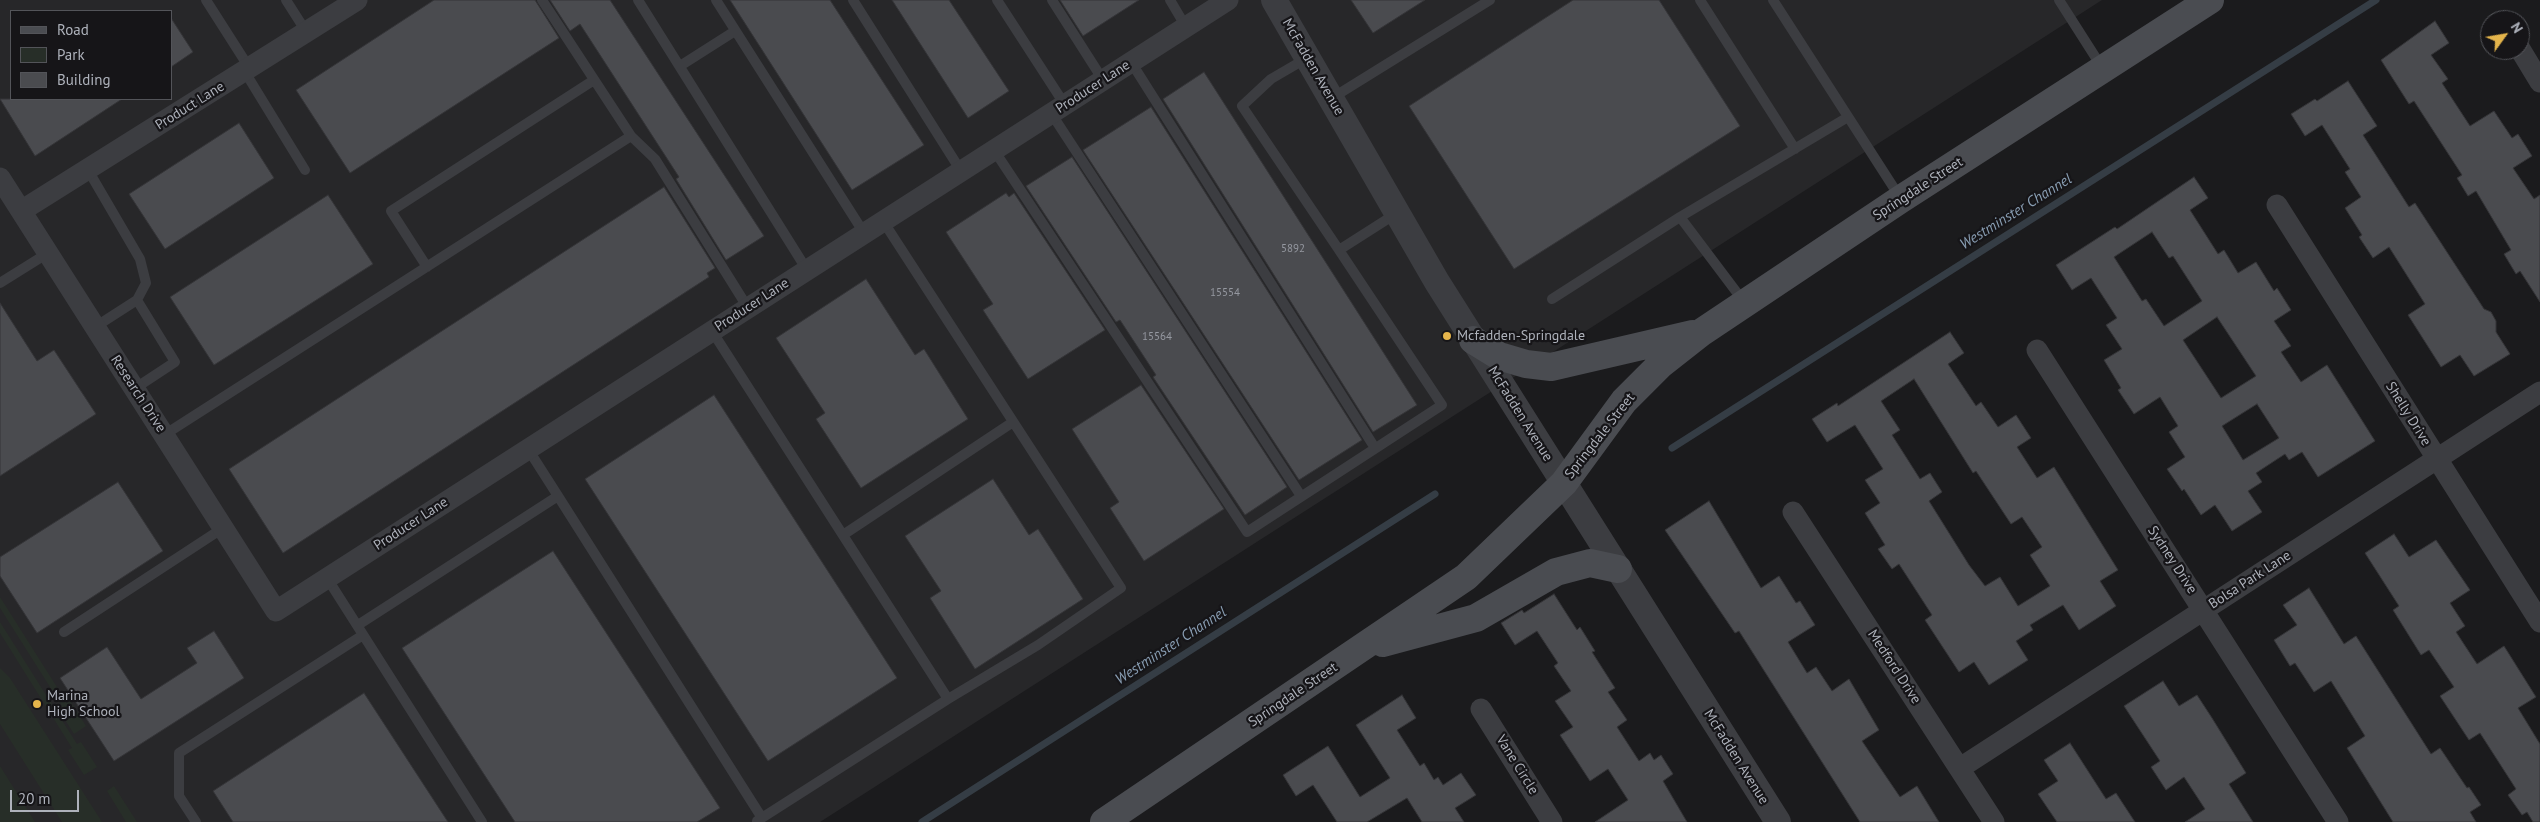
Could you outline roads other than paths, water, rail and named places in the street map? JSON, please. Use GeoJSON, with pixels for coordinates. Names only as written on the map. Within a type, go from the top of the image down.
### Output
{"type":"FeatureCollection","features":[{"type":"Feature","properties":{"kind":"main road","name":"Springdale Street"},"geometry":{"type":"LineString","coordinates":[[1104,822],[1466,577],[1564,483],[1624,402],[1660,365],[1702,332],[1901,199],[2210,0]]}},
{"type":"Feature","properties":{"kind":"main road"},"geometry":{"type":"LineString","coordinates":[[1473,340],[1499,356],[1526,364],[1551,367],[1702,332]]}},
{"type":"Feature","properties":{"kind":"main road"},"geometry":{"type":"LineString","coordinates":[[1362,649],[1476,618],[1556,572],[1590,563],[1618,570]]}},
{"type":"Feature","properties":{"kind":"street","name":"Product Lane"},"geometry":{"type":"LineString","coordinates":[[21,211],[357,0]]}},
{"type":"Feature","properties":{"kind":"street","name":"Producer Lane"},"geometry":{"type":"LineString","coordinates":[[276,610],[1228,0]]}},
{"type":"Feature","properties":{"kind":"street","name":"McFadden Avenue"},"geometry":{"type":"LineString","coordinates":[[1274,0],[1473,340],[1778,822]]}},
{"type":"Feature","properties":{"kind":"street"},"geometry":{"type":"LineString","coordinates":[[2527,60],[2540,82]]}},
{"type":"Feature","properties":{"kind":"street","name":"Research Drive"},"geometry":{"type":"LineString","coordinates":[[0,178],[276,610]]}},
{"type":"Feature","properties":{"kind":"street","name":"Shelly Drive"},"geometry":{"type":"LineString","coordinates":[[2277,205],[2540,622]]}},
{"type":"Feature","properties":{"kind":"street","name":"Sydney Drive"},"geometry":{"type":"LineString","coordinates":[[2037,350],[2338,822]]}},
{"type":"Feature","properties":{"kind":"street","name":"Bolsa Park Lane"},"geometry":{"type":"LineString","coordinates":[[1960,768],[2540,392]]}},
{"type":"Feature","properties":{"kind":"street","name":"Medford Drive"},"geometry":{"type":"LineString","coordinates":[[1794,512],[1994,822]]}},
{"type":"Feature","properties":{"kind":"street","name":"Vane Circle"},"geometry":{"type":"LineString","coordinates":[[1481,709],[1552,822]]}},
{"type":"Feature","properties":{"kind":"lane"},"geometry":{"type":"LineString","coordinates":[[206,0],[305,170]]}},
{"type":"Feature","properties":{"kind":"lane"},"geometry":{"type":"LineString","coordinates":[[286,0],[306,33]]}},
{"type":"Feature","properties":{"kind":"lane"},"geometry":{"type":"LineString","coordinates":[[542,0],[632,136],[655,159],[748,308]]}},
{"type":"Feature","properties":{"kind":"lane"},"geometry":{"type":"LineString","coordinates":[[638,0],[807,270]]}},
{"type":"Feature","properties":{"kind":"lane"},"geometry":{"type":"LineString","coordinates":[[716,0],[864,233]]}},
{"type":"Feature","properties":{"kind":"lane"},"geometry":{"type":"LineString","coordinates":[[853,0],[961,171]]}},
{"type":"Feature","properties":{"kind":"lane"},"geometry":{"type":"LineString","coordinates":[[997,0],[1058,109],[1302,496]]}},
{"type":"Feature","properties":{"kind":"lane"},"geometry":{"type":"LineString","coordinates":[[1052,0],[1103,80]]}},
{"type":"Feature","properties":{"kind":"lane"},"geometry":{"type":"LineString","coordinates":[[1170,0],[1186,26]]}},
{"type":"Feature","properties":{"kind":"lane"},"geometry":{"type":"LineString","coordinates":[[1331,98],[1490,0]]}},
{"type":"Feature","properties":{"kind":"lane"},"geometry":{"type":"LineString","coordinates":[[1700,0],[1795,149]]}},
{"type":"Feature","properties":{"kind":"lane"},"geometry":{"type":"LineString","coordinates":[[1772,0],[1901,199]]}},
{"type":"Feature","properties":{"kind":"lane"},"geometry":{"type":"LineString","coordinates":[[2060,0],[2103,69]]}},
{"type":"Feature","properties":{"kind":"lane"},"geometry":{"type":"LineString","coordinates":[[680,66],[735,31]]}},
{"type":"Feature","properties":{"kind":"lane"},"geometry":{"type":"LineString","coordinates":[[994,150],[1246,532],[1442,405],[1242,106],[1271,79],[1308,57]]}},
{"type":"Feature","properties":{"kind":"lane"},"geometry":{"type":"LineString","coordinates":[[1131,62],[1375,448]]}},
{"type":"Feature","properties":{"kind":"lane"},"geometry":{"type":"LineString","coordinates":[[427,267],[391,211],[594,80]]}},
{"type":"Feature","properties":{"kind":"lane"},"geometry":{"type":"LineString","coordinates":[[1552,300],[1680,217],[1848,117]]}},
{"type":"Feature","properties":{"kind":"lane"},"geometry":{"type":"LineString","coordinates":[[164,435],[632,136]]}},
{"type":"Feature","properties":{"kind":"lane"},"geometry":{"type":"LineString","coordinates":[[88,170],[140,259],[146,283],[137,300],[95,327]]}},
{"type":"Feature","properties":{"kind":"lane"},"geometry":{"type":"LineString","coordinates":[[1339,250],[1397,213]]}},
{"type":"Feature","properties":{"kind":"lane"},"geometry":{"type":"LineString","coordinates":[[1680,217],[1745,303]]}},
{"type":"Feature","properties":{"kind":"lane"},"geometry":{"type":"LineString","coordinates":[[528,449],[759,820],[948,699],[1038,645],[1121,588],[883,221]]}},
{"type":"Feature","properties":{"kind":"lane"},"geometry":{"type":"LineString","coordinates":[[0,283],[48,253]]}},
{"type":"Feature","properties":{"kind":"lane"},"geometry":{"type":"LineString","coordinates":[[134,389],[175,362],[137,300]]}},
{"type":"Feature","properties":{"kind":"lane"},"geometry":{"type":"LineString","coordinates":[[712,331],[948,699]]}},
{"type":"Feature","properties":{"kind":"lane"},"geometry":{"type":"LineString","coordinates":[[843,535],[1014,422]]}},
{"type":"Feature","properties":{"kind":"lane"},"geometry":{"type":"LineString","coordinates":[[358,625],[558,496]]}},
{"type":"Feature","properties":{"kind":"lane"},"geometry":{"type":"LineString","coordinates":[[64,632],[223,528]]}},
{"type":"Feature","properties":{"kind":"lane"},"geometry":{"type":"LineString","coordinates":[[327,578],[482,822]]}},
{"type":"Feature","properties":{"kind":"lane"},"geometry":{"type":"LineString","coordinates":[[196,822],[179,796],[179,753],[363,635]]}},
{"type":"Feature","properties":{"kind":"waterway","name":"Westminster Channel"},"geometry":{"type":"LineString","coordinates":[[1672,448],[2376,0]]}},
{"type":"Feature","properties":{"kind":"waterway","name":"Westminster Channel"},"geometry":{"type":"LineString","coordinates":[[922,822],[1435,494]]}},
{"type":"Feature","properties":{"kind":"place","name":"Mcfadden-Springdale"},"geometry":{"type":"Point","coordinates":[1447,336]}},
{"type":"Feature","properties":{"kind":"place","name":"Marina High School"},"geometry":{"type":"Point","coordinates":[37,704]}}]}
